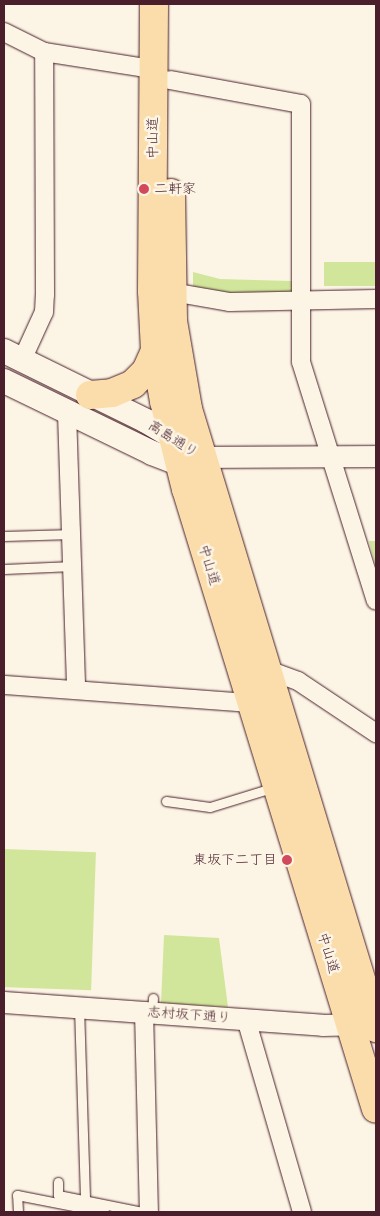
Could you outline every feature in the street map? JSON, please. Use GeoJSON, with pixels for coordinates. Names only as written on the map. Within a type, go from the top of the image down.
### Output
{"type":"FeatureCollection","features":[{"type":"Feature","properties":{"kind":"highway","name":"中山道"},"geometry":{"type":"LineString","coordinates":[[154,4],[162,74],[172,292],[190,460],[252,703],[277,786],[369,1025]]}},
{"type":"Feature","properties":{"kind":"highway","name":"中山道"},"geometry":{"type":"LineString","coordinates":[[168,4],[162,74],[152,291],[155,351],[171,435],[190,460],[268,670],[369,1025],[376,1109]]}},
{"type":"Feature","properties":{"kind":"highway"},"geometry":{"type":"LineString","coordinates":[[90,395],[112,394],[133,384],[146,371],[155,351]]}},
{"type":"Feature","properties":{"kind":"main road","name":"高島通り"},"geometry":{"type":"LineString","coordinates":[[13,355],[171,435]]}},
{"type":"Feature","properties":{"kind":"main road","name":"高島通り"},"geometry":{"type":"LineString","coordinates":[[5,386],[67,413],[190,460]]}},
{"type":"Feature","properties":{"kind":"street"},"geometry":{"type":"LineString","coordinates":[[4,32],[44,52],[162,74],[301,104],[299,302],[301,362],[376,601]]}},
{"type":"Feature","properties":{"kind":"street"},"geometry":{"type":"LineString","coordinates":[[13,355],[44,312],[44,52]]}},
{"type":"Feature","properties":{"kind":"street"},"geometry":{"type":"LineString","coordinates":[[172,292],[230,302],[376,299]]}},
{"type":"Feature","properties":{"kind":"street"},"geometry":{"type":"LineString","coordinates":[[67,413],[73,534],[76,690]]}},
{"type":"Feature","properties":{"kind":"street"},"geometry":{"type":"LineString","coordinates":[[190,460],[376,456]]}},
{"type":"Feature","properties":{"kind":"street"},"geometry":{"type":"LineString","coordinates":[[268,670],[298,681],[376,733]]}},
{"type":"Feature","properties":{"kind":"street"},"geometry":{"type":"LineString","coordinates":[[4,685],[252,703]]}},
{"type":"Feature","properties":{"kind":"street","name":"志村坂下通り"},"geometry":{"type":"LineString","coordinates":[[4,1002],[79,1007],[149,1007],[246,1019],[369,1025]]}},
{"type":"Feature","properties":{"kind":"street"},"geometry":{"type":"LineString","coordinates":[[149,1007],[149,1212]]}},
{"type":"Feature","properties":{"kind":"street"},"geometry":{"type":"LineString","coordinates":[[246,1019],[302,1212]]}},
{"type":"Feature","properties":{"kind":"lane"},"geometry":{"type":"LineString","coordinates":[[4,536],[73,534]]}},
{"type":"Feature","properties":{"kind":"lane"},"geometry":{"type":"LineString","coordinates":[[4,570],[74,566]]}},
{"type":"Feature","properties":{"kind":"lane"},"geometry":{"type":"LineString","coordinates":[[166,801],[210,807],[277,786]]}},
{"type":"Feature","properties":{"kind":"lane"},"geometry":{"type":"LineString","coordinates":[[79,1007],[85,1201]]}},
{"type":"Feature","properties":{"kind":"lane"},"geometry":{"type":"LineString","coordinates":[[58,1182],[58,1195],[142,1212]]}},
{"type":"Feature","properties":{"kind":"lane"},"geometry":{"type":"LineString","coordinates":[[18,1212],[17,1195],[104,1212]]}},
{"type":"Feature","properties":{"kind":"green space"},"geometry":{"type":"Polygon","coordinates":[[[324,262],[376,262],[376,286],[324,286],[324,262]]]}},
{"type":"Feature","properties":{"kind":"green space"},"geometry":{"type":"Polygon","coordinates":[[[193,272],[220,279],[292,281],[293,298],[229,297],[193,290],[193,272]]]}},
{"type":"Feature","properties":{"kind":"green space"},"geometry":{"type":"Polygon","coordinates":[[[369,541],[376,541],[376,567],[369,541]]]}},
{"type":"Feature","properties":{"kind":"green space"},"geometry":{"type":"Polygon","coordinates":[[[4,849],[96,852],[91,990],[4,987],[4,849]]]}},
{"type":"Feature","properties":{"kind":"green space"},"geometry":{"type":"Polygon","coordinates":[[[164,935],[219,938],[228,1007],[161,1003],[164,935]]]}},
{"type":"Feature","properties":{"kind":"place","name":"二軒家"},"geometry":{"type":"Point","coordinates":[144,189]}},
{"type":"Feature","properties":{"kind":"place","name":"東坂下二丁目"},"geometry":{"type":"Point","coordinates":[287,860]}}]}
